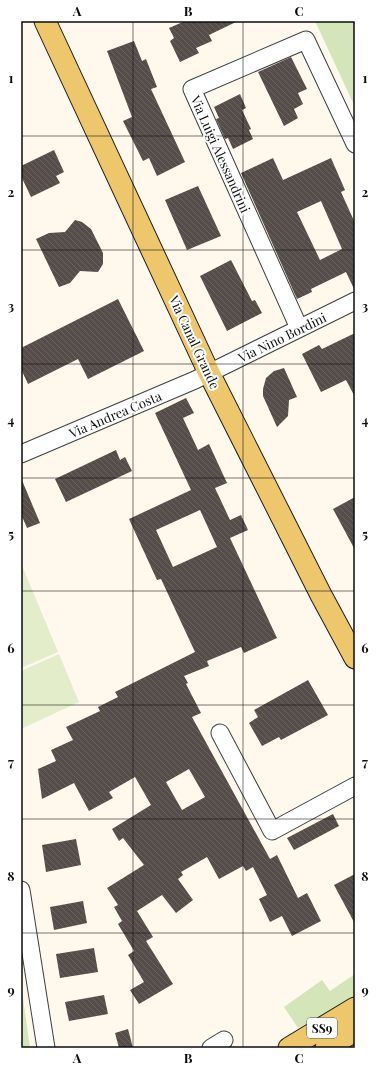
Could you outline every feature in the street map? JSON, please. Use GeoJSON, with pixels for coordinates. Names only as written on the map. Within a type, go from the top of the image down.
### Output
{"type":"FeatureCollection","features":[{"type":"Feature","properties":{"kind":"main road","name":"Via Canal Grande"},"geometry":{"type":"LineString","coordinates":[[45,21],[209,373],[321,595],[355,658]]}},
{"type":"Feature","properties":{"kind":"main road","name":"SS9"},"geometry":{"type":"LineString","coordinates":[[289,1048],[355,1008]]}},
{"type":"Feature","properties":{"kind":"main road","name":"SS9"},"geometry":{"type":"LineString","coordinates":[[326,1048],[355,1031]]}},
{"type":"Feature","properties":{"kind":"street","name":"Via Luigi Alessandrini"},"geometry":{"type":"LineString","coordinates":[[299,328],[192,89],[306,40],[355,144]]}},
{"type":"Feature","properties":{"kind":"street","name":"Via Nino Bordini"},"geometry":{"type":"LineString","coordinates":[[209,373],[355,301]]}},
{"type":"Feature","properties":{"kind":"street","name":"Via Andrea Costa"},"geometry":{"type":"LineString","coordinates":[[21,454],[209,373]]}},
{"type":"Feature","properties":{"kind":"street"},"geometry":{"type":"LineString","coordinates":[[220,733],[272,831],[355,786]]}},
{"type":"Feature","properties":{"kind":"street"},"geometry":{"type":"LineString","coordinates":[[21,890],[46,1048]]}},
{"type":"Feature","properties":{"kind":"green space"},"geometry":{"type":"Polygon","coordinates":[[[315,21],[355,21],[355,107],[315,21]]]}},
{"type":"Feature","properties":{"kind":"green space"},"geometry":{"type":"Polygon","coordinates":[[[21,563],[58,652],[21,668],[21,563]]]}},
{"type":"Feature","properties":{"kind":"green space"},"geometry":{"type":"Polygon","coordinates":[[[59,654],[79,702],[21,729],[21,671],[59,654]]]}},
{"type":"Feature","properties":{"kind":"green space"},"geometry":{"type":"Polygon","coordinates":[[[355,974],[355,997],[330,1012],[298,1028],[284,1007],[322,980],[330,991],[355,974]]]}},
{"type":"Feature","properties":{"kind":"green space"},"geometry":{"type":"Polygon","coordinates":[[[21,984],[30,1048],[21,1048],[21,984]]]}},
{"type":"Feature","properties":{"kind":"building"},"geometry":{"type":"Polygon","coordinates":[[[185,21],[238,21],[209,35],[212,41],[196,48],[199,53],[180,62],[170,41],[174,38],[169,28],[185,21]]]}},
{"type":"Feature","properties":{"kind":"building"},"geometry":{"type":"Polygon","coordinates":[[[134,41],[142,61],[146,59],[157,87],[151,89],[185,162],[157,176],[149,158],[143,161],[123,121],[132,117],[107,51],[134,41]]]}},
{"type":"Feature","properties":{"kind":"building"},"geometry":{"type":"Polygon","coordinates":[[[291,57],[307,89],[298,93],[303,104],[294,109],[298,118],[284,126],[258,72],[291,57]]]}},
{"type":"Feature","properties":{"kind":"building"},"geometry":{"type":"Polygon","coordinates":[[[240,94],[246,108],[242,110],[251,129],[249,130],[253,139],[233,149],[228,138],[225,139],[216,119],[219,118],[214,107],[240,94]]]}},
{"type":"Feature","properties":{"kind":"building"},"geometry":{"type":"Polygon","coordinates":[[[54,150],[64,172],[56,176],[60,183],[31,197],[21,176],[21,166],[54,150]]]}},
{"type":"Feature","properties":{"kind":"building"},"geometry":{"type":"Polygon","coordinates":[[[273,158],[283,180],[331,158],[345,190],[341,192],[355,223],[355,291],[346,272],[311,289],[312,292],[297,299],[241,173],[273,158]],[[321,201],[297,212],[320,260],[342,249],[321,201]]]}},
{"type":"Feature","properties":{"kind":"building"},"geometry":{"type":"Polygon","coordinates":[[[198,186],[221,236],[187,250],[165,200],[198,186]]]}},
{"type":"Feature","properties":{"kind":"building"},"geometry":{"type":"Polygon","coordinates":[[[75,220],[82,222],[91,229],[103,253],[103,264],[98,272],[80,271],[70,283],[59,287],[36,239],[49,233],[65,232],[75,220]]]}},
{"type":"Feature","properties":{"kind":"building"},"geometry":{"type":"Polygon","coordinates":[[[231,260],[252,301],[255,300],[262,313],[227,331],[200,276],[231,260]]]}},
{"type":"Feature","properties":{"kind":"building"},"geometry":{"type":"Polygon","coordinates":[[[118,299],[144,351],[88,379],[78,359],[28,384],[21,369],[21,348],[118,299]]]}},
{"type":"Feature","properties":{"kind":"building"},"geometry":{"type":"Polygon","coordinates":[[[355,333],[355,397],[346,380],[321,392],[302,354],[319,345],[322,349],[355,333]]]}},
{"type":"Feature","properties":{"kind":"building"},"geometry":{"type":"Polygon","coordinates":[[[284,368],[297,397],[289,400],[288,416],[277,427],[263,396],[263,389],[266,378],[274,371],[284,368]]]}},
{"type":"Feature","properties":{"kind":"building"},"geometry":{"type":"Polygon","coordinates":[[[186,398],[194,413],[183,418],[198,450],[209,444],[227,483],[215,488],[230,520],[241,515],[248,530],[230,538],[277,638],[244,653],[241,647],[207,661],[209,666],[184,676],[188,683],[186,684],[201,713],[192,717],[270,859],[277,855],[298,898],[307,893],[321,921],[292,936],[282,916],[270,922],[259,899],[267,895],[253,867],[246,871],[243,866],[219,879],[207,857],[181,872],[183,875],[178,879],[193,900],[176,913],[162,895],[137,911],[153,937],[146,941],[173,984],[139,1004],[130,990],[144,982],[128,955],[134,951],[118,924],[122,921],[114,907],[118,905],[107,888],[144,865],[123,838],[119,841],[112,829],[151,805],[135,777],[109,792],[113,798],[89,811],[74,783],[42,799],[38,769],[56,761],[51,750],[73,740],[66,727],[100,711],[98,707],[118,697],[115,692],[195,652],[161,579],[157,580],[129,519],[191,490],[155,413],[186,398]],[[200,510],[156,530],[173,567],[217,547],[200,510]],[[189,769],[166,782],[182,810],[205,797],[189,769]]]}},
{"type":"Feature","properties":{"kind":"building"},"geometry":{"type":"Polygon","coordinates":[[[116,450],[120,460],[125,457],[132,471],[66,502],[55,479],[116,450]]]}},
{"type":"Feature","properties":{"kind":"building"},"geometry":{"type":"Polygon","coordinates":[[[21,478],[40,523],[27,528],[21,514],[21,478]]]}},
{"type":"Feature","properties":{"kind":"building"},"geometry":{"type":"Polygon","coordinates":[[[355,497],[355,550],[333,509],[355,497]]]}},
{"type":"Feature","properties":{"kind":"building"},"geometry":{"type":"Polygon","coordinates":[[[308,680],[328,715],[281,740],[279,737],[262,746],[249,723],[258,717],[254,710],[308,680]]]}},
{"type":"Feature","properties":{"kind":"building"},"geometry":{"type":"Polygon","coordinates":[[[333,814],[339,826],[294,850],[287,838],[333,814]]]}},
{"type":"Feature","properties":{"kind":"building"},"geometry":{"type":"Polygon","coordinates":[[[76,839],[81,865],[46,872],[42,845],[76,839]]]}},
{"type":"Feature","properties":{"kind":"building"},"geometry":{"type":"Polygon","coordinates":[[[355,874],[355,924],[334,885],[355,874]]]}},
{"type":"Feature","properties":{"kind":"building"},"geometry":{"type":"Polygon","coordinates":[[[83,901],[87,923],[54,930],[50,907],[83,901]]]}},
{"type":"Feature","properties":{"kind":"building"},"geometry":{"type":"Polygon","coordinates":[[[94,948],[98,972],[60,978],[56,954],[94,948]]]}},
{"type":"Feature","properties":{"kind":"building"},"geometry":{"type":"Polygon","coordinates":[[[104,995],[108,1014],[69,1021],[65,1002],[104,995]]]}},
{"type":"Feature","properties":{"kind":"building"},"geometry":{"type":"Polygon","coordinates":[[[128,1029],[133,1048],[119,1048],[115,1033],[128,1029]]]}}]}
